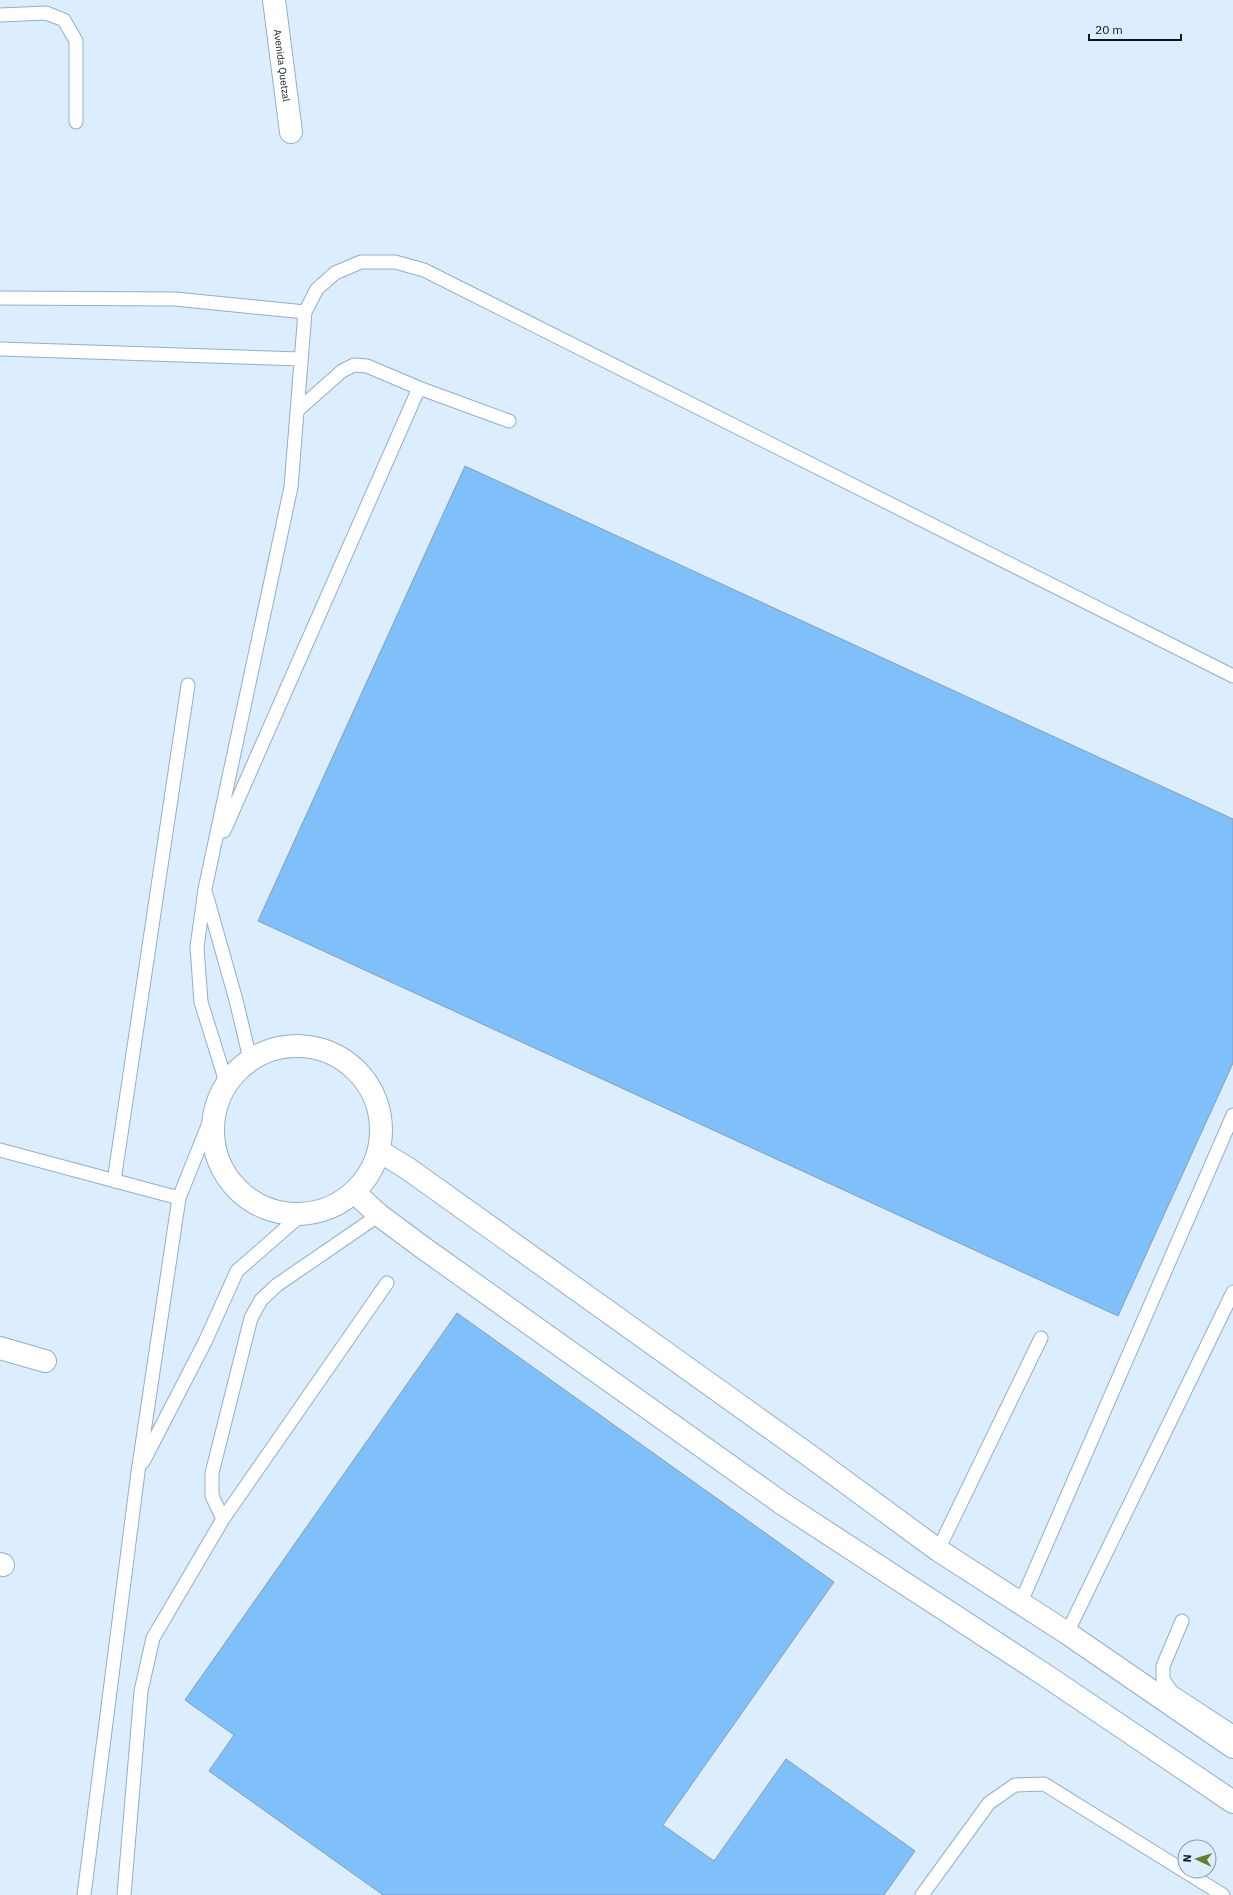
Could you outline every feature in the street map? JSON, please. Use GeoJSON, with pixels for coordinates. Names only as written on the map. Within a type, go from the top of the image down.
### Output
{"type":"FeatureCollection","features":[{"type":"Feature","properties":{"kind":"street","name":"Avenida Quetzal"},"geometry":{"type":"LineString","coordinates":[[274,0],[291,132]]}},
{"type":"Feature","properties":{"kind":"street"},"geometry":{"type":"LineString","coordinates":[[281,1046],[315,1047],[346,1060],[368,1085],[380,1117],[379,1150],[369,1173],[354,1192],[329,1208],[302,1215],[264,1208],[233,1186],[215,1152],[213,1113],[226,1082],[250,1059],[281,1046]]}},
{"type":"Feature","properties":{"kind":"street"},"geometry":{"type":"LineString","coordinates":[[379,1150],[414,1172],[804,1451],[938,1550],[1021,1602],[1233,1747]]}},
{"type":"Feature","properties":{"kind":"street"},"geometry":{"type":"LineString","coordinates":[[354,1192],[379,1215],[783,1504],[1048,1677],[1233,1802]]}},
{"type":"Feature","properties":{"kind":"street"},"geometry":{"type":"LineString","coordinates":[[0,1348],[44,1360]]}},
{"type":"Feature","properties":{"kind":"lane"},"geometry":{"type":"LineString","coordinates":[[0,15],[46,13],[64,20],[76,41],[76,122]]}},
{"type":"Feature","properties":{"kind":"lane"},"geometry":{"type":"LineString","coordinates":[[226,1082],[201,1002],[197,947],[205,890],[291,488],[305,312],[317,289],[335,273],[362,262],[395,262],[424,270],[1233,676]]}},
{"type":"Feature","properties":{"kind":"lane"},"geometry":{"type":"LineString","coordinates":[[0,298],[175,299],[305,312]]}},
{"type":"Feature","properties":{"kind":"lane"},"geometry":{"type":"LineString","coordinates":[[0,349],[302,359]]}},
{"type":"Feature","properties":{"kind":"lane"},"geometry":{"type":"LineString","coordinates":[[298,410],[342,371],[354,365],[367,366],[419,388],[509,421]]}},
{"type":"Feature","properties":{"kind":"lane"},"geometry":{"type":"LineString","coordinates":[[212,856],[419,388]]}},
{"type":"Feature","properties":{"kind":"lane"},"geometry":{"type":"LineString","coordinates":[[114,1181],[188,685]]}},
{"type":"Feature","properties":{"kind":"lane"},"geometry":{"type":"LineString","coordinates":[[205,890],[236,1000],[250,1059]]}},
{"type":"Feature","properties":{"kind":"lane"},"geometry":{"type":"LineString","coordinates":[[84,1895],[138,1472],[179,1198],[213,1113]]}},
{"type":"Feature","properties":{"kind":"lane"},"geometry":{"type":"LineString","coordinates":[[1021,1602],[1233,1115]]}},
{"type":"Feature","properties":{"kind":"lane"},"geometry":{"type":"LineString","coordinates":[[0,1150],[179,1198]]}},
{"type":"Feature","properties":{"kind":"lane"},"geometry":{"type":"LineString","coordinates":[[138,1472],[205,1342],[237,1271],[302,1215]]}},
{"type":"Feature","properties":{"kind":"lane"},"geometry":{"type":"LineString","coordinates":[[223,1519],[212,1496],[212,1473],[251,1318],[261,1300],[277,1285],[379,1215]]}},
{"type":"Feature","properties":{"kind":"lane"},"geometry":{"type":"LineString","coordinates":[[124,1895],[141,1691],[153,1638],[223,1519],[387,1283]]}},
{"type":"Feature","properties":{"kind":"lane"},"geometry":{"type":"LineString","coordinates":[[1067,1633],[1233,1292]]}},
{"type":"Feature","properties":{"kind":"lane"},"geometry":{"type":"LineString","coordinates":[[938,1550],[1042,1338]]}},
{"type":"Feature","properties":{"kind":"lane"},"geometry":{"type":"LineString","coordinates":[[1182,1621],[1163,1666],[1164,1680],[1172,1692],[1233,1732]]}},
{"type":"Feature","properties":{"kind":"lane"},"geometry":{"type":"LineString","coordinates":[[922,1895],[989,1803],[1015,1785],[1044,1784],[1223,1895]]}},
{"type":"Feature","properties":{"kind":"building"},"geometry":{"type":"Polygon","coordinates":[[[465,466],[1233,819],[1233,1063],[1118,1316],[258,921],[465,466]]]}},
{"type":"Feature","properties":{"kind":"building"},"geometry":{"type":"Polygon","coordinates":[[[457,1313],[834,1582],[663,1825],[714,1861],[786,1759],[915,1851],[884,1895],[383,1895],[209,1771],[234,1735],[185,1700],[457,1313]]]}}]}
